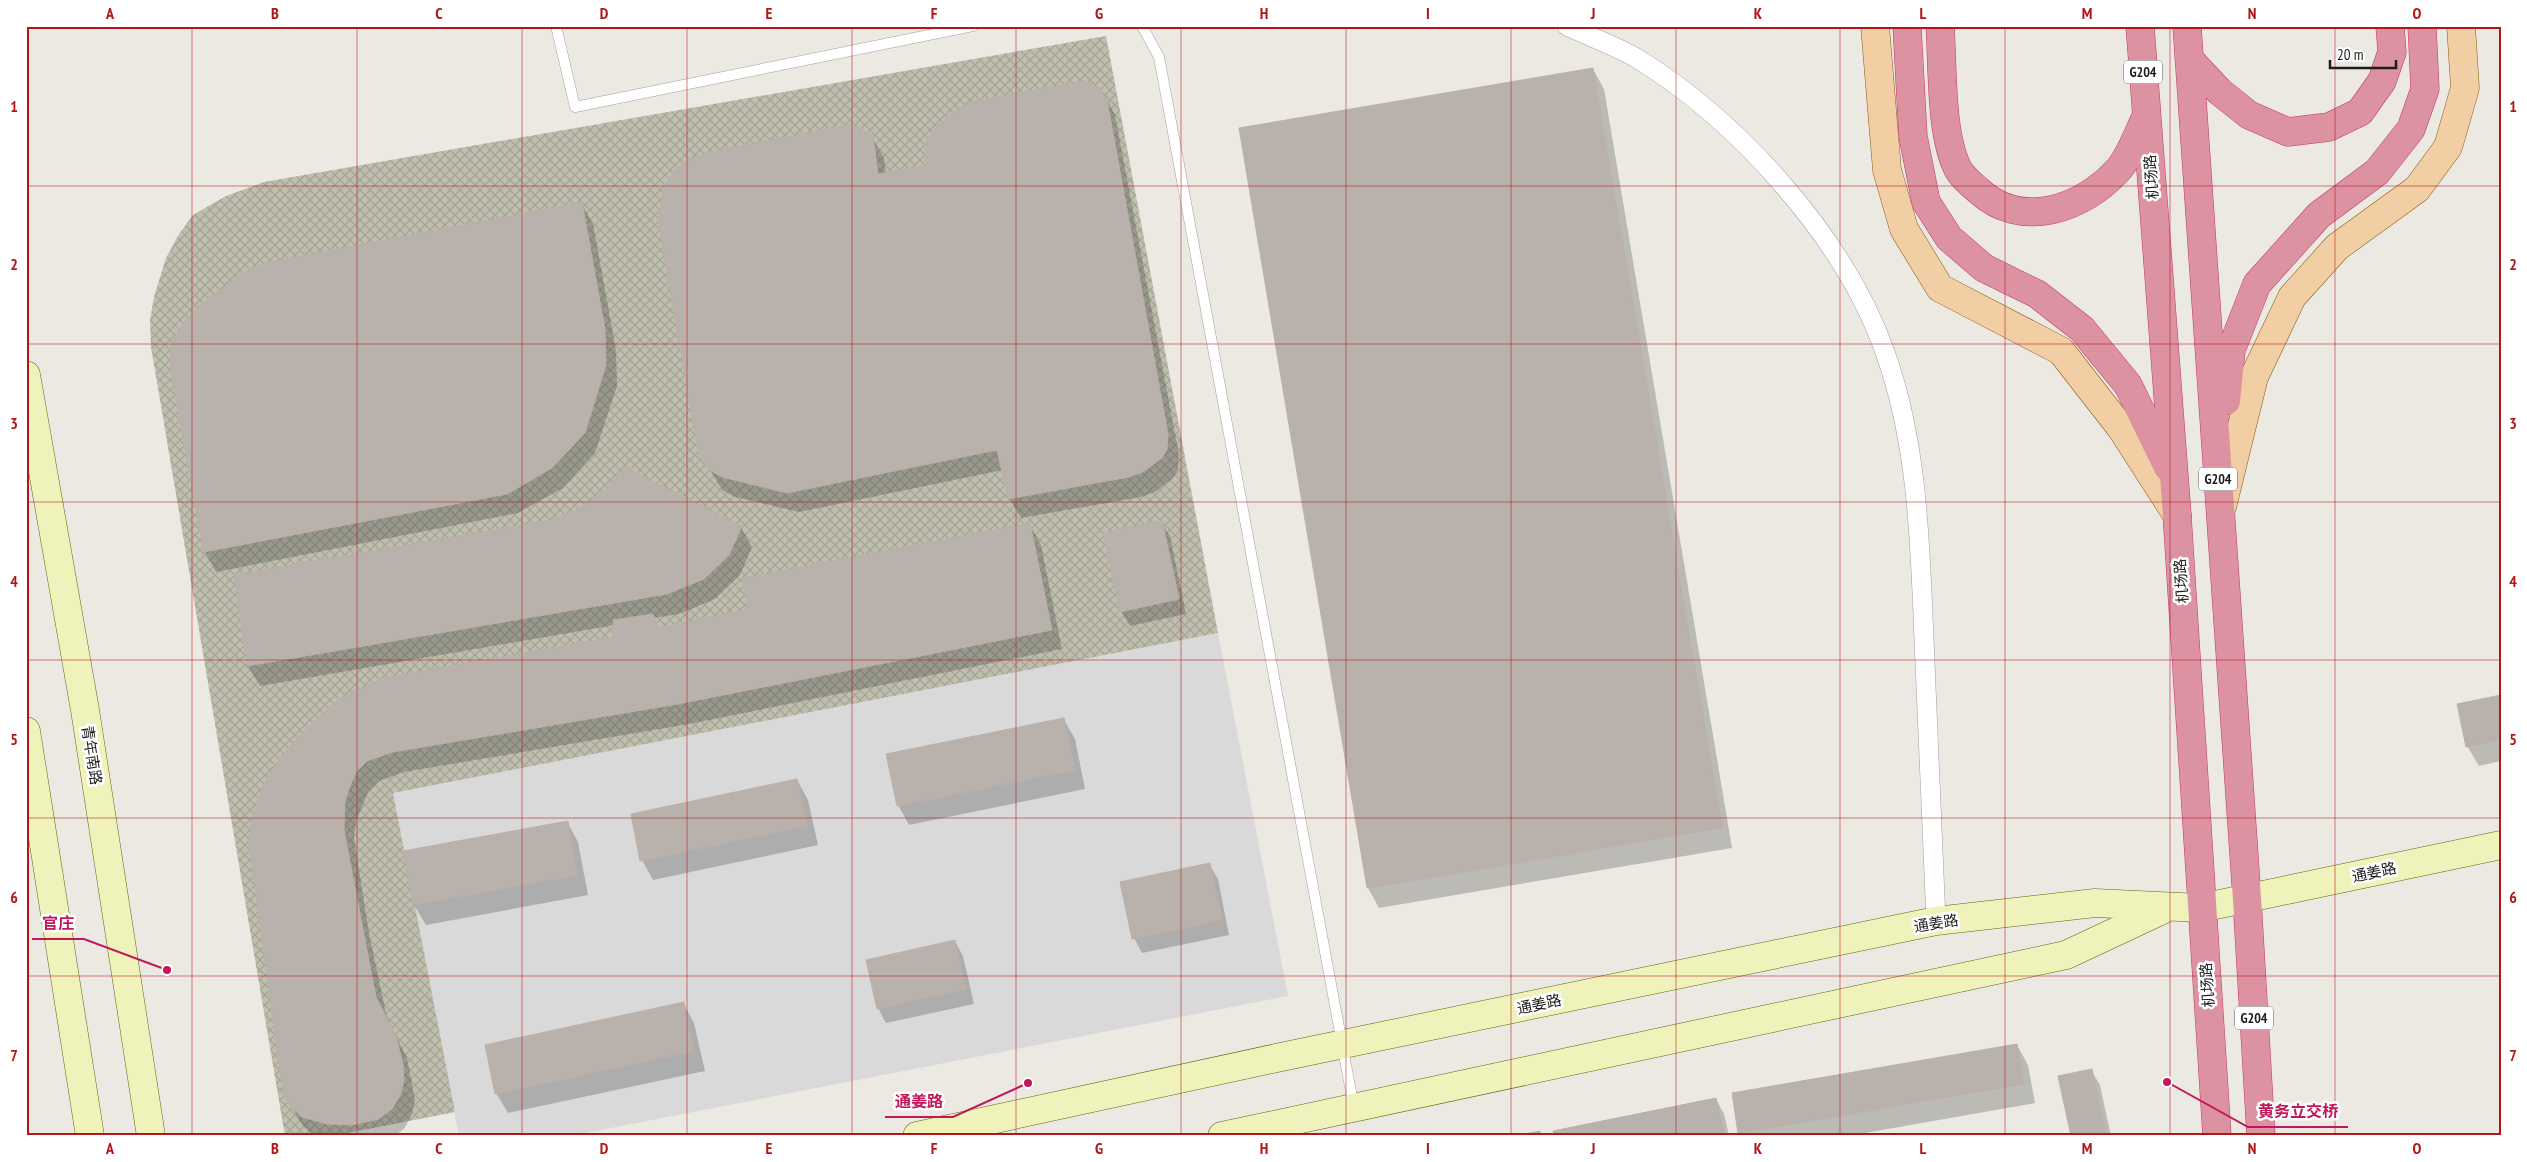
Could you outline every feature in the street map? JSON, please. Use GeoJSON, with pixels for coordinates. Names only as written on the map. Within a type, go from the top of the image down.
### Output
{"type":"FeatureCollection","features":[{"type":"Feature","properties":{"kind":"highway"},"geometry":{"type":"LineString","coordinates":[[1906,26],[1914,136],[1926,202],[1949,238],[1984,268],[2037,294],[2082,329],[2128,385],[2174,480]]}},
{"type":"Feature","properties":{"kind":"highway"},"geometry":{"type":"LineString","coordinates":[[1940,26],[1947,134],[1951,152],[1958,171],[1988,199],[2010,208],[2035,213],[2061,209],[2092,193],[2119,170],[2146,117]]}},
{"type":"Feature","properties":{"kind":"highway","name":"机场路"},"geometry":{"type":"LineString","coordinates":[[2140,26],[2177,516],[2217,1136]]}},
{"type":"Feature","properties":{"kind":"highway","name":"G204"},"geometry":{"type":"LineString","coordinates":[[2187,26],[2247,899],[2261,1136]]}},
{"type":"Feature","properties":{"kind":"highway"},"geometry":{"type":"LineString","coordinates":[[2189,60],[2220,92],[2249,115],[2288,132],[2329,127],[2360,112],[2382,82],[2392,52],[2390,26]]}},
{"type":"Feature","properties":{"kind":"highway"},"geometry":{"type":"LineString","coordinates":[[2218,474],[2231,350],[2257,284],[2319,215],[2377,172],[2411,129],[2425,89],[2422,26]]}},
{"type":"Feature","properties":{"kind":"main road"},"geometry":{"type":"LineString","coordinates":[[1875,26],[1887,170],[1904,229],[1909,238],[1940,288],[2061,351],[2121,428],[2177,516]]}},
{"type":"Feature","properties":{"kind":"main road"},"geometry":{"type":"LineString","coordinates":[[2221,514],[2254,377],[2292,297],[2337,247],[2417,189],[2448,147],[2465,88],[2461,26]]}},
{"type":"Feature","properties":{"kind":"street"},"geometry":{"type":"LineString","coordinates":[[1567,26],[1637,58],[1701,105],[1769,168],[1809,216],[1853,279],[1886,353],[1905,418],[1914,480],[1921,572],[1936,921]]}},
{"type":"Feature","properties":{"kind":"street","name":"青年南路"},"geometry":{"type":"LineString","coordinates":[[26,375],[85,710],[151,1136]]}},
{"type":"Feature","properties":{"kind":"street"},"geometry":{"type":"LineString","coordinates":[[26,731],[90,1136]]}},
{"type":"Feature","properties":{"kind":"street","name":"通姜路"},"geometry":{"type":"LineString","coordinates":[[917,1136],[1936,921],[2095,904],[2201,908],[2501,845]]}},
{"type":"Feature","properties":{"kind":"street","name":"通姜路"},"geometry":{"type":"LineString","coordinates":[[1222,1136],[1355,1109],[2066,954],[2166,908]]}},
{"type":"Feature","properties":{"kind":"lane"},"geometry":{"type":"LineString","coordinates":[[556,26],[575,107],[973,26]]}},
{"type":"Feature","properties":{"kind":"lane"},"geometry":{"type":"LineString","coordinates":[[1142,26],[1159,57],[1355,1109]]}},
{"type":"Feature","properties":{"kind":"shaded area"},"geometry":{"type":"Polygon","coordinates":[[[1106,36],[1218,633],[393,793],[455,1112],[332,1136],[285,1136],[151,347],[150,320],[154,297],[166,258],[179,234],[193,215],[226,196],[264,182],[1106,36]]]}},
{"type":"Feature","properties":{"kind":"shaded area"},"geometry":{"type":"Polygon","coordinates":[[[1218,633],[1288,996],[570,1136],[459,1136],[393,793],[1218,633]]]}},
{"type":"Feature","properties":{"kind":"building"},"geometry":{"type":"Polygon","coordinates":[[[1593,68],[1722,828],[1367,888],[1239,128],[1593,68]]]}},
{"type":"Feature","properties":{"kind":"building"},"geometry":{"type":"Polygon","coordinates":[[[1084,81],[1099,87],[1107,100],[1168,434],[1167,449],[1162,458],[1143,472],[1129,477],[1008,499],[997,450],[787,493],[722,477],[709,470],[699,456],[658,220],[664,187],[673,172],[687,161],[709,152],[852,124],[873,136],[878,174],[925,165],[925,144],[937,126],[953,112],[974,101],[1084,81]]]}},
{"type":"Feature","properties":{"kind":"building"},"geometry":{"type":"Polygon","coordinates":[[[582,202],[605,329],[606,365],[585,433],[552,468],[507,494],[204,552],[171,373],[170,349],[176,333],[195,309],[244,272],[265,263],[582,202]]]}},
{"type":"Feature","properties":{"kind":"building"},"geometry":{"type":"Polygon","coordinates":[[[625,467],[742,526],[729,555],[704,579],[667,594],[247,666],[234,575],[551,520],[575,511],[591,501],[606,489],[625,467]]]}},
{"type":"Feature","properties":{"kind":"building"},"geometry":{"type":"Polygon","coordinates":[[[1162,520],[1179,599],[1120,612],[1103,533],[1162,520]]]}},
{"type":"Feature","properties":{"kind":"building"},"geometry":{"type":"Polygon","coordinates":[[[1030,523],[1052,630],[678,704],[393,752],[367,761],[357,771],[345,801],[344,830],[376,997],[396,1037],[403,1064],[404,1079],[401,1094],[392,1109],[379,1119],[352,1125],[327,1124],[302,1117],[290,1106],[284,1097],[280,1071],[249,845],[251,822],[262,787],[280,757],[338,699],[383,678],[614,637],[613,620],[653,614],[659,628],[748,609],[742,578],[1030,523]]]}},
{"type":"Feature","properties":{"kind":"building"},"geometry":{"type":"Polygon","coordinates":[[[2501,695],[2501,739],[2466,747],[2457,704],[2501,695]]]}},
{"type":"Feature","properties":{"kind":"building"},"geometry":{"type":"Polygon","coordinates":[[[1064,718],[1075,770],[897,806],[886,754],[1064,718]]]}},
{"type":"Feature","properties":{"kind":"building"},"geometry":{"type":"Polygon","coordinates":[[[797,779],[807,826],[640,861],[631,814],[797,779]]]}},
{"type":"Feature","properties":{"kind":"building"},"geometry":{"type":"Polygon","coordinates":[[[568,821],[577,875],[413,905],[403,851],[568,821]]]}},
{"type":"Feature","properties":{"kind":"building"},"geometry":{"type":"Polygon","coordinates":[[[1210,863],[1222,920],[1132,939],[1120,882],[1210,863]]]}},
{"type":"Feature","properties":{"kind":"building"},"geometry":{"type":"Polygon","coordinates":[[[955,940],[966,989],[877,1009],[866,960],[955,940]]]}},
{"type":"Feature","properties":{"kind":"building"},"geometry":{"type":"Polygon","coordinates":[[[684,1002],[694,1051],[495,1094],[485,1045],[684,1002]]]}},
{"type":"Feature","properties":{"kind":"building"},"geometry":{"type":"Polygon","coordinates":[[[2017,1044],[2024,1084],[1738,1133],[1732,1093],[2017,1044]]]}},
{"type":"Feature","properties":{"kind":"building"},"geometry":{"type":"Polygon","coordinates":[[[2092,1069],[2106,1136],[2071,1136],[2058,1076],[2092,1069]]]}},
{"type":"Feature","properties":{"kind":"building"},"geometry":{"type":"Polygon","coordinates":[[[1716,1098],[1724,1133],[1712,1136],[1554,1136],[1553,1131],[1716,1098]]]}},
{"type":"Feature","properties":{"kind":"building"},"geometry":{"type":"Polygon","coordinates":[[[1540,1131],[1541,1136],[1515,1136],[1540,1131]]]}},
{"type":"Feature","properties":{"kind":"place","name":"官庄"},"geometry":{"type":"Point","coordinates":[167,970]}},
{"type":"Feature","properties":{"kind":"place","name":"黄务立交桥"},"geometry":{"type":"Point","coordinates":[2167,1082]}},
{"type":"Feature","properties":{"kind":"place","name":"通姜路"},"geometry":{"type":"Point","coordinates":[1028,1083]}}]}
